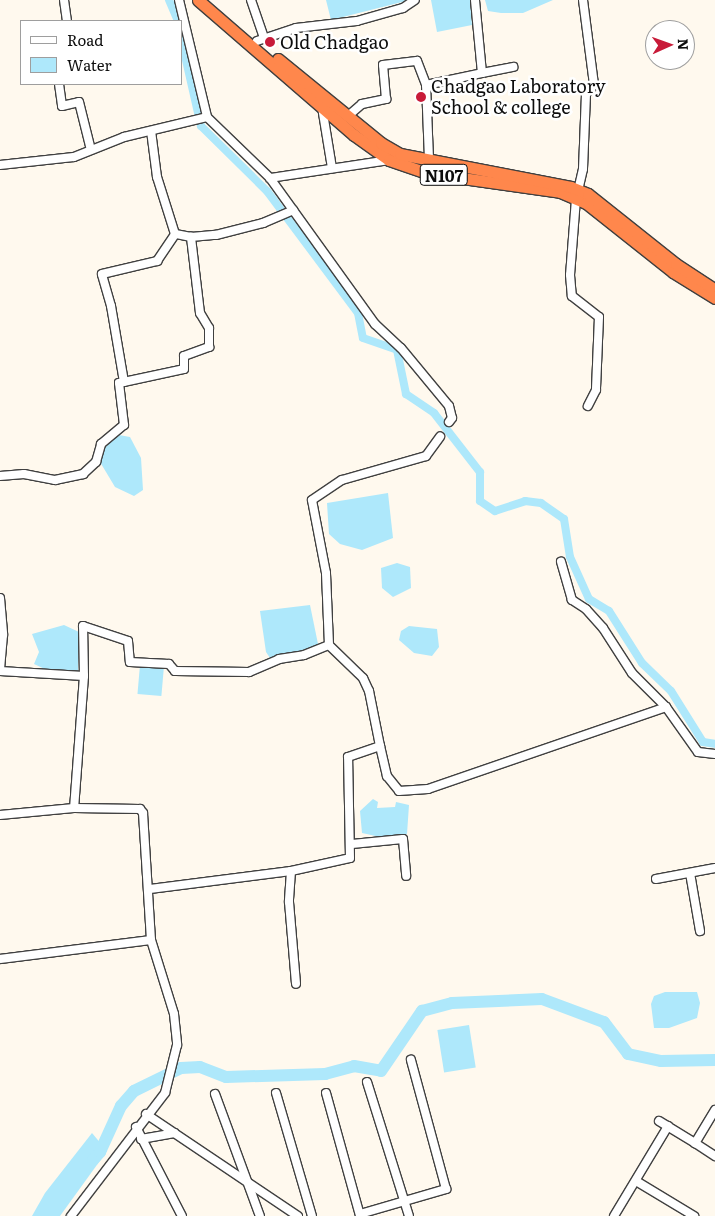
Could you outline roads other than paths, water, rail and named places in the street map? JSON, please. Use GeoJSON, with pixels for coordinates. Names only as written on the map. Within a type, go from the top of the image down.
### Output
{"type":"FeatureCollection","features":[{"type":"Feature","properties":{"kind":"highway","name":"N107"},"geometry":{"type":"LineString","coordinates":[[198,0],[322,107],[389,160],[427,173],[577,195],[673,272],[715,298]]}},
{"type":"Feature","properties":{"kind":"highway","name":"N107"},"geometry":{"type":"LineString","coordinates":[[208,0],[260,39],[348,116],[400,154],[429,159],[577,195],[627,223],[676,264],[715,289]]}},
{"type":"Feature","properties":{"kind":"street"},"geometry":{"type":"LineString","coordinates":[[64,0],[67,20]]}},
{"type":"Feature","properties":{"kind":"street"},"geometry":{"type":"LineString","coordinates":[[179,0],[207,117],[270,178],[375,324],[401,348],[448,406],[452,418],[449,422]]}},
{"type":"Feature","properties":{"kind":"street"},"geometry":{"type":"LineString","coordinates":[[251,0],[260,39],[296,28],[357,21],[403,8],[415,0]]}},
{"type":"Feature","properties":{"kind":"street"},"geometry":{"type":"LineString","coordinates":[[475,0],[482,73]]}},
{"type":"Feature","properties":{"kind":"street"},"geometry":{"type":"LineString","coordinates":[[583,0],[594,85],[586,94],[583,169],[577,195],[571,288],[572,296],[599,317],[596,390],[588,406]]}},
{"type":"Feature","properties":{"kind":"street"},"geometry":{"type":"LineString","coordinates":[[348,116],[362,104],[386,99],[383,65],[417,61],[426,85],[429,159]]}},
{"type":"Feature","properties":{"kind":"street"},"geometry":{"type":"LineString","coordinates":[[426,85],[513,67]]}},
{"type":"Feature","properties":{"kind":"street"},"geometry":{"type":"LineString","coordinates":[[59,85],[62,106],[79,102],[91,150]]}},
{"type":"Feature","properties":{"kind":"street"},"geometry":{"type":"LineString","coordinates":[[322,107],[332,168]]}},
{"type":"Feature","properties":{"kind":"street"},"geometry":{"type":"LineString","coordinates":[[0,165],[74,156],[151,131],[194,122],[207,117]]}},
{"type":"Feature","properties":{"kind":"street"},"geometry":{"type":"LineString","coordinates":[[151,131],[158,177],[175,234]]}},
{"type":"Feature","properties":{"kind":"street"},"geometry":{"type":"LineString","coordinates":[[270,178],[389,160]]}},
{"type":"Feature","properties":{"kind":"street"},"geometry":{"type":"LineString","coordinates":[[175,234],[191,237],[216,235],[277,217],[293,210]]}},
{"type":"Feature","properties":{"kind":"street"},"geometry":{"type":"LineString","coordinates":[[124,382],[111,306],[102,274],[157,261],[175,234]]}},
{"type":"Feature","properties":{"kind":"street"},"geometry":{"type":"LineString","coordinates":[[0,476],[24,474],[55,480],[83,474],[96,462],[101,444],[124,425],[119,383],[184,369],[184,356],[209,347],[209,328],[200,313],[191,237]]}},
{"type":"Feature","properties":{"kind":"street"},"geometry":{"type":"LineString","coordinates":[[440,437],[426,456],[342,480],[312,500],[326,573],[329,645],[363,678],[369,691],[387,776],[400,792],[428,789],[666,707]]}},
{"type":"Feature","properties":{"kind":"street"},"geometry":{"type":"LineString","coordinates":[[561,562],[572,600],[586,609],[603,628],[632,673],[666,707],[698,752],[715,757]]}},
{"type":"Feature","properties":{"kind":"street"},"geometry":{"type":"LineString","coordinates":[[0,598],[3,635],[0,671],[84,676]]}},
{"type":"Feature","properties":{"kind":"street"},"geometry":{"type":"LineString","coordinates":[[74,808],[84,676],[83,626],[128,641],[130,662],[169,664],[175,670],[249,672],[279,659],[304,654],[329,645]]}},
{"type":"Feature","properties":{"kind":"street"},"geometry":{"type":"LineString","coordinates":[[150,889],[291,871],[348,860],[352,844],[348,758],[380,746]]}},
{"type":"Feature","properties":{"kind":"street"},"geometry":{"type":"LineString","coordinates":[[0,815],[74,808],[142,810],[150,889],[151,940],[174,1014],[177,1042],[174,1060],[165,1093],[136,1127],[71,1216]]}},
{"type":"Feature","properties":{"kind":"street"},"geometry":{"type":"LineString","coordinates":[[352,844],[403,839],[406,876]]}},
{"type":"Feature","properties":{"kind":"street"},"geometry":{"type":"LineString","coordinates":[[656,879],[715,868]]}},
{"type":"Feature","properties":{"kind":"street"},"geometry":{"type":"LineString","coordinates":[[291,871],[290,909],[296,984]]}},
{"type":"Feature","properties":{"kind":"street"},"geometry":{"type":"LineString","coordinates":[[690,873],[700,931]]}},
{"type":"Feature","properties":{"kind":"street"},"geometry":{"type":"LineString","coordinates":[[0,959],[151,940]]}},
{"type":"Feature","properties":{"kind":"street"},"geometry":{"type":"LineString","coordinates":[[326,1093],[360,1215],[444,1191],[446,1186],[411,1060]]}},
{"type":"Feature","properties":{"kind":"street"},"geometry":{"type":"LineString","coordinates":[[367,1082],[409,1216]]}},
{"type":"Feature","properties":{"kind":"street"},"geometry":{"type":"LineString","coordinates":[[276,1093],[312,1216]]}},
{"type":"Feature","properties":{"kind":"street"},"geometry":{"type":"LineString","coordinates":[[214,1094],[260,1216]]}},
{"type":"Feature","properties":{"kind":"street"},"geometry":{"type":"LineString","coordinates":[[695,1143],[715,1110]]}},
{"type":"Feature","properties":{"kind":"street"},"geometry":{"type":"LineString","coordinates":[[146,1114],[298,1216]]}},
{"type":"Feature","properties":{"kind":"street"},"geometry":{"type":"LineString","coordinates":[[659,1121],[715,1156]]}},
{"type":"Feature","properties":{"kind":"street"},"geometry":{"type":"LineString","coordinates":[[614,1216],[668,1126]]}},
{"type":"Feature","properties":{"kind":"street"},"geometry":{"type":"LineString","coordinates":[[136,1127],[182,1216]]}},
{"type":"Feature","properties":{"kind":"street"},"geometry":{"type":"LineString","coordinates":[[141,1138],[174,1133]]}},
{"type":"Feature","properties":{"kind":"street"},"geometry":{"type":"LineString","coordinates":[[636,1181],[694,1216]]}},
{"type":"Feature","properties":{"kind":"water"},"geometry":{"type":"Polygon","coordinates":[[[326,0],[410,0],[331,20],[326,0]]]}},
{"type":"Feature","properties":{"kind":"water"},"geometry":{"type":"Polygon","coordinates":[[[431,0],[470,0],[472,25],[437,32],[431,0]]]}},
{"type":"Feature","properties":{"kind":"water"},"geometry":{"type":"Polygon","coordinates":[[[485,0],[553,0],[523,13],[501,13],[488,11],[485,0]]]}},
{"type":"Feature","properties":{"kind":"water"},"geometry":{"type":"Polygon","coordinates":[[[119,435],[130,437],[141,458],[143,490],[134,496],[115,487],[100,462],[100,448],[119,435]]]}},
{"type":"Feature","properties":{"kind":"water"},"geometry":{"type":"Polygon","coordinates":[[[388,493],[393,538],[362,550],[340,544],[329,534],[327,503],[388,493]]]}},
{"type":"Feature","properties":{"kind":"water"},"geometry":{"type":"Polygon","coordinates":[[[397,563],[410,567],[411,588],[393,597],[382,588],[381,568],[397,563]]]}},
{"type":"Feature","properties":{"kind":"water"},"geometry":{"type":"Polygon","coordinates":[[[310,605],[318,644],[305,651],[270,658],[266,652],[260,611],[310,605]]]}},
{"type":"Feature","properties":{"kind":"water"},"geometry":{"type":"Polygon","coordinates":[[[64,625],[79,632],[78,672],[47,670],[34,664],[39,652],[32,634],[64,625]]]}},
{"type":"Feature","properties":{"kind":"water"},"geometry":{"type":"Polygon","coordinates":[[[409,626],[437,629],[439,647],[432,656],[414,653],[399,640],[401,631],[409,626]]]}},
{"type":"Feature","properties":{"kind":"water"},"geometry":{"type":"Polygon","coordinates":[[[140,665],[164,667],[161,696],[137,694],[140,665]]]}},
{"type":"Feature","properties":{"kind":"water"},"geometry":{"type":"Polygon","coordinates":[[[373,799],[378,802],[377,808],[395,807],[396,802],[409,805],[407,834],[385,838],[362,833],[360,811],[373,799]]]}},
{"type":"Feature","properties":{"kind":"water"},"geometry":{"type":"Polygon","coordinates":[[[665,992],[697,992],[700,1003],[697,1018],[669,1028],[654,1028],[651,1004],[654,996],[665,992]]]}},
{"type":"Feature","properties":{"kind":"water"},"geometry":{"type":"Polygon","coordinates":[[[469,1025],[476,1067],[444,1072],[437,1030],[469,1025]]]}},
{"type":"Feature","properties":{"kind":"water"},"geometry":{"type":"Polygon","coordinates":[[[92,1133],[107,1151],[60,1216],[32,1216],[45,1193],[92,1133]]]}},
{"type":"Feature","properties":{"kind":"waterway"},"geometry":{"type":"LineString","coordinates":[[169,0],[178,20]]}},
{"type":"Feature","properties":{"kind":"waterway"},"geometry":{"type":"LineString","coordinates":[[182,42],[201,126],[267,191],[358,313],[363,338],[397,350],[406,394],[434,413],[480,472],[480,501],[495,511],[525,501],[541,503],[564,519],[570,557],[589,599],[609,611],[642,663],[671,691],[703,742],[715,744]]}},
{"type":"Feature","properties":{"kind":"waterway"},"geometry":{"type":"LineString","coordinates":[[93,1160],[100,1152],[121,1106],[134,1091],[181,1068],[200,1067],[226,1077],[325,1074],[354,1066],[381,1071],[422,1011],[452,1003],[542,999],[604,1022],[628,1054],[661,1061],[715,1060]]}},
{"type":"Feature","properties":{"kind":"place","name":"Old Chadgao"},"geometry":{"type":"Point","coordinates":[270,42]}},
{"type":"Feature","properties":{"kind":"place","name":"Chadgao Laboratory School & college"},"geometry":{"type":"Point","coordinates":[421,97]}}]}
